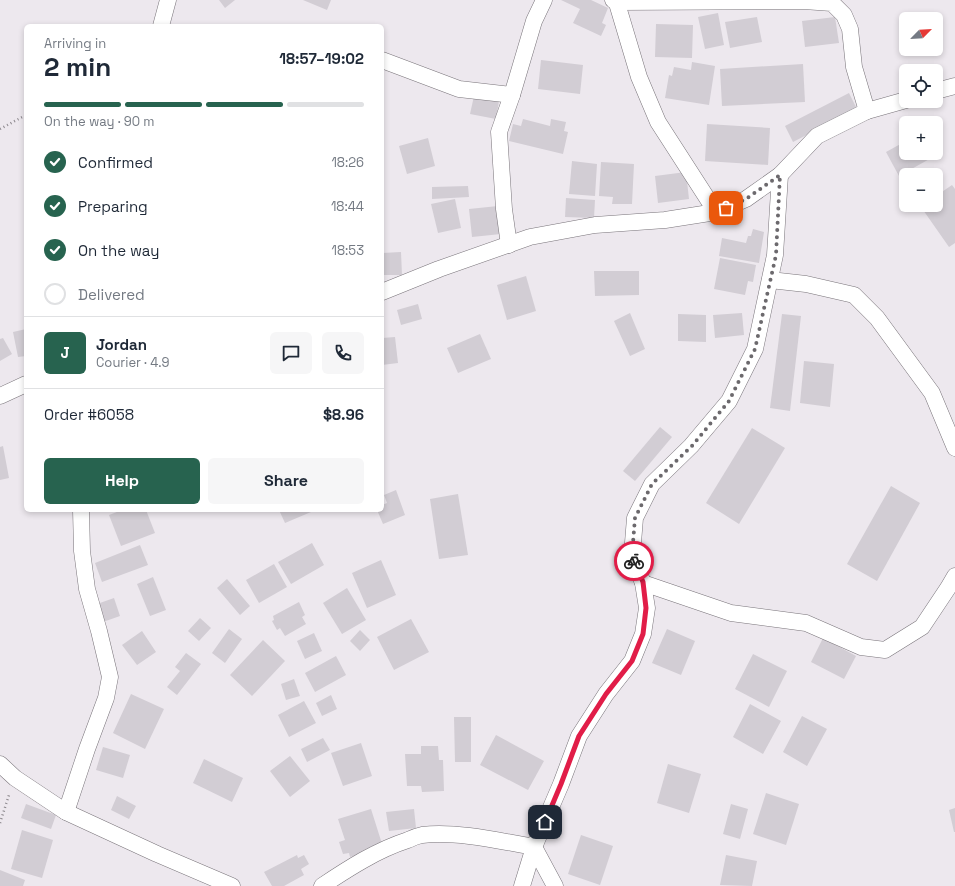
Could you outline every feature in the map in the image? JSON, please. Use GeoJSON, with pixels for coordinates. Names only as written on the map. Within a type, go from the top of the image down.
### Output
{"type":"FeatureCollection","features":[{"type":"Feature","properties":{"kind":"street"},"geometry":{"type":"LineString","coordinates":[[162,24],[168,0]]}},
{"type":"Feature","properties":{"kind":"street"},"geometry":{"type":"LineString","coordinates":[[509,245],[504,209],[499,132],[512,95],[534,21],[544,0]]}},
{"type":"Feature","properties":{"kind":"street"},"geometry":{"type":"LineString","coordinates":[[716,212],[658,122],[639,77],[615,0],[804,1],[832,3],[844,15],[850,29],[854,66],[867,111]]}},
{"type":"Feature","properties":{"kind":"street"},"geometry":{"type":"LineString","coordinates":[[384,61],[459,89],[512,95]]}},
{"type":"Feature","properties":{"kind":"street"},"geometry":{"type":"LineString","coordinates":[[943,89],[955,86]]}},
{"type":"Feature","properties":{"kind":"street"},"geometry":{"type":"LineString","coordinates":[[384,291],[439,269],[530,237],[595,225],[665,220],[716,212],[746,199],[780,175],[817,136],[867,111],[899,102]]}},
{"type":"Feature","properties":{"kind":"street"},"geometry":{"type":"LineString","coordinates":[[522,886],[534,847],[561,784],[579,736],[606,694],[632,661],[643,634],[646,608],[643,582],[632,555],[635,518],[652,484],[692,446],[729,401],[755,349],[776,255],[780,175]]}},
{"type":"Feature","properties":{"kind":"street"},"geometry":{"type":"LineString","coordinates":[[770,280],[806,284],[854,295],[877,318],[932,393],[955,448]]}},
{"type":"Feature","properties":{"kind":"street"},"geometry":{"type":"LineString","coordinates":[[0,396],[24,385]]}},
{"type":"Feature","properties":{"kind":"street"},"geometry":{"type":"LineString","coordinates":[[66,812],[106,698],[110,677],[87,589],[82,551],[81,512]]}},
{"type":"Feature","properties":{"kind":"street"},"geometry":{"type":"LineString","coordinates":[[643,582],[731,612],[806,623],[861,647],[885,650],[922,627],[955,576]]}},
{"type":"Feature","properties":{"kind":"street"},"geometry":{"type":"LineString","coordinates":[[0,764],[15,778],[66,812],[157,854],[232,886]]}},
{"type":"Feature","properties":{"kind":"street"},"geometry":{"type":"LineString","coordinates":[[322,886],[352,867],[394,844],[421,835],[445,834],[489,839],[534,847]]}},
{"type":"Feature","properties":{"kind":"street"},"geometry":{"type":"LineString","coordinates":[[534,847],[555,886]]}},
{"type":"Feature","properties":{"kind":"path"},"geometry":{"type":"LineString","coordinates":[[0,129],[24,116]]}},
{"type":"Feature","properties":{"kind":"path"},"geometry":{"type":"LineString","coordinates":[[0,823],[15,778]]}},
{"type":"Feature","properties":{"kind":"building"},"geometry":{"type":"Polygon","coordinates":[[[219,0],[235,0],[225,8],[219,0]]]}},
{"type":"Feature","properties":{"kind":"building"},"geometry":{"type":"Polygon","coordinates":[[[303,0],[331,0],[327,10],[303,0]]]}},
{"type":"Feature","properties":{"kind":"building"},"geometry":{"type":"Polygon","coordinates":[[[561,0],[591,0],[608,8],[602,23],[606,25],[601,36],[573,23],[580,9],[561,0]]]}},
{"type":"Feature","properties":{"kind":"building"},"geometry":{"type":"Polygon","coordinates":[[[718,13],[724,45],[705,49],[698,17],[718,13]]]}},
{"type":"Feature","properties":{"kind":"building"},"geometry":{"type":"Polygon","coordinates":[[[757,17],[762,42],[730,48],[725,22],[757,17]]]}},
{"type":"Feature","properties":{"kind":"building"},"geometry":{"type":"Polygon","coordinates":[[[835,17],[839,43],[805,47],[802,21],[835,17]]]}},
{"type":"Feature","properties":{"kind":"building"},"geometry":{"type":"Polygon","coordinates":[[[656,24],[693,25],[692,58],[655,57],[656,24]]]}},
{"type":"Feature","properties":{"kind":"building"},"geometry":{"type":"Polygon","coordinates":[[[541,60],[583,65],[580,94],[538,89],[541,60]]]}},
{"type":"Feature","properties":{"kind":"building"},"geometry":{"type":"Polygon","coordinates":[[[692,62],[715,66],[709,105],[665,98],[669,75],[672,76],[674,67],[691,70],[692,62]]]}},
{"type":"Feature","properties":{"kind":"building"},"geometry":{"type":"Polygon","coordinates":[[[803,64],[805,102],[722,106],[720,69],[803,64]]]}},
{"type":"Feature","properties":{"kind":"building"},"geometry":{"type":"Polygon","coordinates":[[[849,93],[857,109],[793,142],[785,126],[849,93]]]}},
{"type":"Feature","properties":{"kind":"building"},"geometry":{"type":"Polygon","coordinates":[[[474,96],[499,101],[496,119],[470,114],[474,96]]]}},
{"type":"Feature","properties":{"kind":"building"},"geometry":{"type":"Polygon","coordinates":[[[523,119],[550,126],[551,119],[566,122],[564,131],[568,132],[563,154],[509,141],[513,124],[521,126],[523,119]]]}},
{"type":"Feature","properties":{"kind":"building"},"geometry":{"type":"Polygon","coordinates":[[[707,124],[770,128],[768,165],[705,161],[707,124]]]}},
{"type":"Feature","properties":{"kind":"building"},"geometry":{"type":"Polygon","coordinates":[[[428,138],[435,166],[407,174],[399,146],[428,138]]]}},
{"type":"Feature","properties":{"kind":"building"},"geometry":{"type":"Polygon","coordinates":[[[899,145],[899,160],[928,160],[913,168],[899,168],[899,176],[886,152],[899,145]]]}},
{"type":"Feature","properties":{"kind":"building"},"geometry":{"type":"Polygon","coordinates":[[[572,161],[597,164],[595,196],[569,194],[572,161]]]}},
{"type":"Feature","properties":{"kind":"building"},"geometry":{"type":"Polygon","coordinates":[[[601,162],[634,164],[632,204],[612,204],[613,197],[599,196],[601,162]]]}},
{"type":"Feature","properties":{"kind":"building"},"geometry":{"type":"Polygon","coordinates":[[[686,172],[689,199],[658,203],[655,176],[686,172]]]}},
{"type":"Feature","properties":{"kind":"building"},"geometry":{"type":"Polygon","coordinates":[[[952,185],[955,189],[955,243],[949,247],[924,212],[943,212],[943,191],[952,185]]]}},
{"type":"Feature","properties":{"kind":"building"},"geometry":{"type":"Polygon","coordinates":[[[468,186],[469,197],[432,199],[432,187],[468,186]]]}},
{"type":"Feature","properties":{"kind":"building"},"geometry":{"type":"Polygon","coordinates":[[[566,198],[595,200],[594,218],[565,217],[566,198]]]}},
{"type":"Feature","properties":{"kind":"building"},"geometry":{"type":"Polygon","coordinates":[[[455,199],[461,228],[438,233],[431,204],[455,199]]]}},
{"type":"Feature","properties":{"kind":"building"},"geometry":{"type":"Polygon","coordinates":[[[498,206],[501,234],[472,237],[469,209],[498,206]]]}},
{"type":"Feature","properties":{"kind":"building"},"geometry":{"type":"Polygon","coordinates":[[[753,229],[764,232],[759,263],[719,256],[722,238],[746,243],[748,236],[751,236],[753,229]]]}},
{"type":"Feature","properties":{"kind":"building"},"geometry":{"type":"Polygon","coordinates":[[[401,252],[402,275],[384,275],[384,253],[401,252]]]}},
{"type":"Feature","properties":{"kind":"building"},"geometry":{"type":"Polygon","coordinates":[[[720,258],[756,265],[753,282],[748,281],[745,295],[714,289],[720,258]]]}},
{"type":"Feature","properties":{"kind":"building"},"geometry":{"type":"Polygon","coordinates":[[[594,271],[639,271],[639,295],[595,296],[594,271]]]}},
{"type":"Feature","properties":{"kind":"building"},"geometry":{"type":"Polygon","coordinates":[[[526,276],[536,311],[507,320],[497,285],[526,276]]]}},
{"type":"Feature","properties":{"kind":"building"},"geometry":{"type":"Polygon","coordinates":[[[418,304],[422,319],[401,325],[397,310],[418,304]]]}},
{"type":"Feature","properties":{"kind":"building"},"geometry":{"type":"Polygon","coordinates":[[[630,313],[645,349],[630,356],[614,321],[630,313]]]}},
{"type":"Feature","properties":{"kind":"building"},"geometry":{"type":"Polygon","coordinates":[[[742,313],[744,335],[715,338],[713,315],[742,313]]]}},
{"type":"Feature","properties":{"kind":"building"},"geometry":{"type":"Polygon","coordinates":[[[678,314],[706,315],[706,342],[678,341],[678,314]]]}},
{"type":"Feature","properties":{"kind":"building"},"geometry":{"type":"Polygon","coordinates":[[[782,314],[801,316],[790,411],[770,408],[782,314]]]}},
{"type":"Feature","properties":{"kind":"building"},"geometry":{"type":"Polygon","coordinates":[[[24,329],[24,356],[18,357],[13,332],[24,329]]]}},
{"type":"Feature","properties":{"kind":"building"},"geometry":{"type":"Polygon","coordinates":[[[480,334],[491,359],[458,373],[447,348],[480,334]]]}},
{"type":"Feature","properties":{"kind":"building"},"geometry":{"type":"Polygon","coordinates":[[[395,337],[398,363],[384,365],[384,338],[395,337]]]}},
{"type":"Feature","properties":{"kind":"building"},"geometry":{"type":"Polygon","coordinates":[[[3,338],[12,354],[0,361],[0,339],[3,338]]]}},
{"type":"Feature","properties":{"kind":"building"},"geometry":{"type":"Polygon","coordinates":[[[804,361],[834,364],[830,407],[800,403],[804,361]]]}},
{"type":"Feature","properties":{"kind":"building"},"geometry":{"type":"Polygon","coordinates":[[[660,427],[672,437],[635,481],[623,471],[660,427]]]}},
{"type":"Feature","properties":{"kind":"building"},"geometry":{"type":"Polygon","coordinates":[[[752,428],[785,448],[739,524],[706,503],[752,428]]]}},
{"type":"Feature","properties":{"kind":"building"},"geometry":{"type":"Polygon","coordinates":[[[3,446],[9,478],[0,480],[0,447],[3,446]]]}},
{"type":"Feature","properties":{"kind":"building"},"geometry":{"type":"Polygon","coordinates":[[[891,486],[920,503],[877,581],[847,564],[891,486]]]}},
{"type":"Feature","properties":{"kind":"building"},"geometry":{"type":"Polygon","coordinates":[[[396,490],[405,515],[383,524],[378,512],[384,512],[384,504],[387,503],[384,495],[396,490]]]}},
{"type":"Feature","properties":{"kind":"building"},"geometry":{"type":"Polygon","coordinates":[[[458,494],[468,555],[439,559],[430,499],[458,494]]]}},
{"type":"Feature","properties":{"kind":"building"},"geometry":{"type":"Polygon","coordinates":[[[117,512],[147,512],[155,533],[121,546],[109,515],[117,512]]]}},
{"type":"Feature","properties":{"kind":"building"},"geometry":{"type":"Polygon","coordinates":[[[280,512],[311,512],[285,523],[280,512]]]}},
{"type":"Feature","properties":{"kind":"building"},"geometry":{"type":"Polygon","coordinates":[[[312,543],[324,565],[291,584],[278,562],[312,543]]]}},
{"type":"Feature","properties":{"kind":"building"},"geometry":{"type":"Polygon","coordinates":[[[140,545],[148,565],[102,582],[95,563],[140,545]]]}},
{"type":"Feature","properties":{"kind":"building"},"geometry":{"type":"Polygon","coordinates":[[[381,560],[396,595],[367,608],[352,573],[381,560]]]}},
{"type":"Feature","properties":{"kind":"building"},"geometry":{"type":"Polygon","coordinates":[[[274,564],[287,587],[259,603],[246,580],[274,564]]]}},
{"type":"Feature","properties":{"kind":"building"},"geometry":{"type":"Polygon","coordinates":[[[153,577],[166,610],[150,616],[137,584],[153,577]]]}},
{"type":"Feature","properties":{"kind":"building"},"geometry":{"type":"Polygon","coordinates":[[[227,579],[250,606],[240,615],[217,588],[227,579]]]}},
{"type":"Feature","properties":{"kind":"building"},"geometry":{"type":"Polygon","coordinates":[[[347,588],[366,620],[342,634],[323,603],[347,588]]]}},
{"type":"Feature","properties":{"kind":"building"},"geometry":{"type":"Polygon","coordinates":[[[114,598],[120,616],[103,622],[97,604],[114,598]]]}},
{"type":"Feature","properties":{"kind":"building"},"geometry":{"type":"Polygon","coordinates":[[[299,602],[305,615],[302,617],[306,624],[285,636],[280,628],[277,630],[272,621],[274,620],[273,616],[299,602]]]}},
{"type":"Feature","properties":{"kind":"building"},"geometry":{"type":"Polygon","coordinates":[[[200,618],[211,628],[199,641],[188,631],[200,618]]]}},
{"type":"Feature","properties":{"kind":"building"},"geometry":{"type":"Polygon","coordinates":[[[411,619],[429,652],[394,670],[377,637],[411,619]]]}},
{"type":"Feature","properties":{"kind":"building"},"geometry":{"type":"Polygon","coordinates":[[[229,629],[242,639],[225,663],[212,653],[229,629]]]}},
{"type":"Feature","properties":{"kind":"building"},"geometry":{"type":"Polygon","coordinates":[[[667,629],[695,641],[681,675],[652,663],[667,629]]]}},
{"type":"Feature","properties":{"kind":"building"},"geometry":{"type":"Polygon","coordinates":[[[360,630],[370,640],[360,651],[350,641],[360,630]]]}},
{"type":"Feature","properties":{"kind":"building"},"geometry":{"type":"Polygon","coordinates":[[[142,631],[156,652],[137,665],[122,645],[142,631]]]}},
{"type":"Feature","properties":{"kind":"building"},"geometry":{"type":"Polygon","coordinates":[[[314,633],[322,651],[305,659],[297,641],[314,633]]]}},
{"type":"Feature","properties":{"kind":"building"},"geometry":{"type":"Polygon","coordinates":[[[823,638],[856,656],[844,679],[811,662],[823,638]]]}},
{"type":"Feature","properties":{"kind":"building"},"geometry":{"type":"Polygon","coordinates":[[[263,640],[285,661],[252,696],[230,675],[263,640]]]}},
{"type":"Feature","properties":{"kind":"building"},"geometry":{"type":"Polygon","coordinates":[[[186,653],[201,664],[177,695],[167,687],[180,671],[175,667],[186,653]]]}},
{"type":"Feature","properties":{"kind":"building"},"geometry":{"type":"Polygon","coordinates":[[[753,654],[787,671],[769,707],[735,689],[753,654]]]}},
{"type":"Feature","properties":{"kind":"building"},"geometry":{"type":"Polygon","coordinates":[[[336,656],[346,675],[315,692],[305,673],[336,656]]]}},
{"type":"Feature","properties":{"kind":"building"},"geometry":{"type":"Polygon","coordinates":[[[294,679],[300,696],[286,700],[281,684],[294,679]]]}},
{"type":"Feature","properties":{"kind":"building"},"geometry":{"type":"Polygon","coordinates":[[[131,694],[164,709],[145,749],[113,733],[131,694]]]}},
{"type":"Feature","properties":{"kind":"building"},"geometry":{"type":"Polygon","coordinates":[[[331,695],[337,709],[322,716],[316,703],[331,695]]]}},
{"type":"Feature","properties":{"kind":"building"},"geometry":{"type":"Polygon","coordinates":[[[304,701],[316,723],[289,737],[278,715],[304,701]]]}},
{"type":"Feature","properties":{"kind":"building"},"geometry":{"type":"Polygon","coordinates":[[[750,704],[781,721],[763,754],[733,737],[750,704]]]}},
{"type":"Feature","properties":{"kind":"building"},"geometry":{"type":"Polygon","coordinates":[[[802,716],[827,729],[807,766],[783,752],[802,716]]]}},
{"type":"Feature","properties":{"kind":"building"},"geometry":{"type":"Polygon","coordinates":[[[454,717],[471,717],[471,762],[455,762],[454,717]]]}},
{"type":"Feature","properties":{"kind":"building"},"geometry":{"type":"Polygon","coordinates":[[[496,735],[544,761],[528,790],[480,765],[496,735]]]}},
{"type":"Feature","properties":{"kind":"building"},"geometry":{"type":"Polygon","coordinates":[[[323,738],[330,750],[307,762],[301,749],[323,738]]]}},
{"type":"Feature","properties":{"kind":"building"},"geometry":{"type":"Polygon","coordinates":[[[361,743],[372,776],[343,786],[331,753],[361,743]]]}},
{"type":"Feature","properties":{"kind":"building"},"geometry":{"type":"Polygon","coordinates":[[[421,746],[438,746],[439,760],[443,760],[444,791],[422,792],[421,786],[407,786],[405,754],[421,754],[421,746]]]}},
{"type":"Feature","properties":{"kind":"building"},"geometry":{"type":"Polygon","coordinates":[[[103,747],[130,755],[123,778],[96,770],[103,747]]]}},
{"type":"Feature","properties":{"kind":"building"},"geometry":{"type":"Polygon","coordinates":[[[290,756],[310,781],[290,797],[270,771],[290,756]]]}},
{"type":"Feature","properties":{"kind":"building"},"geometry":{"type":"Polygon","coordinates":[[[204,759],[243,778],[232,802],[193,783],[204,759]]]}},
{"type":"Feature","properties":{"kind":"building"},"geometry":{"type":"Polygon","coordinates":[[[668,764],[701,774],[689,813],[657,803],[668,764]]]}},
{"type":"Feature","properties":{"kind":"building"},"geometry":{"type":"Polygon","coordinates":[[[766,793],[799,804],[786,845],[753,834],[766,793]]]}},
{"type":"Feature","properties":{"kind":"building"},"geometry":{"type":"Polygon","coordinates":[[[117,796],[136,806],[129,819],[111,810],[117,796]]]}},
{"type":"Feature","properties":{"kind":"building"},"geometry":{"type":"Polygon","coordinates":[[[26,804],[56,815],[51,829],[21,818],[26,804]]]}},
{"type":"Feature","properties":{"kind":"building"},"geometry":{"type":"Polygon","coordinates":[[[731,804],[748,809],[740,839],[723,834],[731,804]]]}},
{"type":"Feature","properties":{"kind":"building"},"geometry":{"type":"Polygon","coordinates":[[[955,808],[955,832],[954,832],[949,810],[955,808]]]}},
{"type":"Feature","properties":{"kind":"building"},"geometry":{"type":"Polygon","coordinates":[[[371,809],[383,847],[350,857],[349,853],[343,854],[339,842],[345,840],[338,819],[371,809]]]}},
{"type":"Feature","properties":{"kind":"building"},"geometry":{"type":"Polygon","coordinates":[[[414,809],[416,828],[389,831],[386,812],[414,809]]]}},
{"type":"Feature","properties":{"kind":"building"},"geometry":{"type":"Polygon","coordinates":[[[22,830],[53,840],[42,878],[11,869],[22,830]]]}},
{"type":"Feature","properties":{"kind":"building"},"geometry":{"type":"Polygon","coordinates":[[[581,835],[613,846],[600,885],[568,874],[581,835]]]}},
{"type":"Feature","properties":{"kind":"building"},"geometry":{"type":"Polygon","coordinates":[[[297,855],[298,858],[304,855],[309,864],[301,869],[304,875],[284,886],[272,886],[264,872],[297,855]]]}},
{"type":"Feature","properties":{"kind":"building"},"geometry":{"type":"Polygon","coordinates":[[[726,855],[757,861],[752,886],[720,885],[726,855]]]}},
{"type":"Feature","properties":{"kind":"building"},"geometry":{"type":"Polygon","coordinates":[[[0,870],[25,880],[23,886],[0,886],[0,870]]]}},
{"type":"Feature","properties":{"kind":"way so far"},"geometry":{"type":"LineString","coordinates":[[634,561],[632,555],[635,518],[652,484],[692,446],[729,401],[755,349],[776,255],[780,175],[746,199],[726,208]]}},
{"type":"Feature","properties":{"kind":"route"},"geometry":{"type":"LineString","coordinates":[[545,822],[579,736],[606,694],[632,661],[643,634],[646,608],[643,582],[634,561]]}}]}
